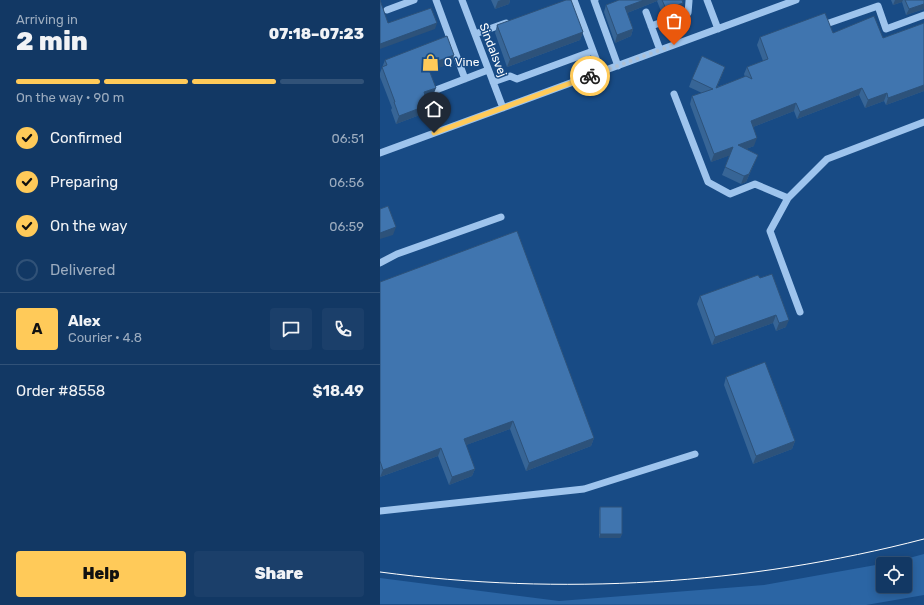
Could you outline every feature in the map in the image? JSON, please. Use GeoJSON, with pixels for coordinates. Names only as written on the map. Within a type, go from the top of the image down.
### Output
{"type":"FeatureCollection","features":[{"type":"Feature","properties":{"kind":"street"},"geometry":{"type":"LineString","coordinates":[[387,10],[414,0]]}},
{"type":"Feature","properties":{"kind":"street"},"geometry":{"type":"LineString","coordinates":[[436,0],[466,79]]}},
{"type":"Feature","properties":{"kind":"street","name":"Sindalsvej"},"geometry":{"type":"LineString","coordinates":[[462,0],[502,108]]}},
{"type":"Feature","properties":{"kind":"street"},"geometry":{"type":"LineString","coordinates":[[574,0],[601,72]]}},
{"type":"Feature","properties":{"kind":"street"},"geometry":{"type":"LineString","coordinates":[[595,0],[618,66]]}},
{"type":"Feature","properties":{"kind":"street"},"geometry":{"type":"LineString","coordinates":[[707,0],[718,29]]}},
{"type":"Feature","properties":{"kind":"street"},"geometry":{"type":"LineString","coordinates":[[380,153],[796,0]]}},
{"type":"Feature","properties":{"kind":"street"},"geometry":{"type":"LineString","coordinates":[[651,26],[688,13],[690,1]]}},
{"type":"Feature","properties":{"kind":"street"},"geometry":{"type":"LineString","coordinates":[[829,23],[878,6],[886,29],[924,15]]}},
{"type":"Feature","properties":{"kind":"street"},"geometry":{"type":"LineString","coordinates":[[646,12],[660,50]]}},
{"type":"Feature","properties":{"kind":"street"},"geometry":{"type":"LineString","coordinates":[[475,34],[511,21]]}},
{"type":"Feature","properties":{"kind":"street"},"geometry":{"type":"LineString","coordinates":[[493,82],[510,76],[517,79],[593,51]]}},
{"type":"Feature","properties":{"kind":"street"},"geometry":{"type":"LineString","coordinates":[[436,90],[488,70]]}},
{"type":"Feature","properties":{"kind":"street"},"geometry":{"type":"LineString","coordinates":[[674,94],[708,182],[730,194],[755,184],[788,198]]}},
{"type":"Feature","properties":{"kind":"street"},"geometry":{"type":"LineString","coordinates":[[800,312],[770,230],[788,198],[827,159],[924,122]]}},
{"type":"Feature","properties":{"kind":"street"},"geometry":{"type":"LineString","coordinates":[[380,263],[397,254],[501,217]]}},
{"type":"Feature","properties":{"kind":"street"},"geometry":{"type":"LineString","coordinates":[[380,511],[584,489],[695,454]]}},
{"type":"Feature","properties":{"kind":"shaded area"},"geometry":{"type":"Polygon","coordinates":[[[924,554],[924,595],[866,605],[380,604],[380,578],[559,601],[764,585],[876,565],[876,593],[912,593],[912,557],[924,554]]]}},
{"type":"Feature","properties":{"kind":"building"},"geometry":{"type":"Polygon","coordinates":[[[380,0],[388,23],[431,8],[437,23],[380,44],[380,0]]]}},
{"type":"Feature","properties":{"kind":"building"},"geometry":{"type":"Polygon","coordinates":[[[566,0],[571,0],[583,32],[510,59],[497,25],[566,0]]]}},
{"type":"Feature","properties":{"kind":"building"},"geometry":{"type":"Polygon","coordinates":[[[619,0],[644,0],[625,7],[633,29],[617,35],[606,5],[619,0]]]}},
{"type":"Feature","properties":{"kind":"building"},"geometry":{"type":"Polygon","coordinates":[[[662,0],[682,0],[683,3],[666,9],[662,0]]]}},
{"type":"Feature","properties":{"kind":"building"},"geometry":{"type":"Polygon","coordinates":[[[905,0],[924,0],[924,4],[909,9],[905,0]]]}},
{"type":"Feature","properties":{"kind":"building"},"geometry":{"type":"Polygon","coordinates":[[[825,13],[833,33],[874,16],[883,38],[924,23],[924,85],[888,98],[887,93],[868,100],[862,88],[800,112],[796,103],[751,121],[757,138],[738,145],[758,155],[749,174],[744,176],[725,167],[733,147],[714,154],[692,96],[713,89],[692,79],[702,56],[725,67],[716,88],[746,76],[752,79],[747,67],[768,59],[760,37],[825,13]]]}},
{"type":"Feature","properties":{"kind":"building"},"geometry":{"type":"Polygon","coordinates":[[[447,36],[454,55],[430,64],[428,67],[436,88],[424,92],[428,105],[399,116],[382,67],[387,65],[385,60],[447,36]]]}},
{"type":"Feature","properties":{"kind":"building"},"geometry":{"type":"Polygon","coordinates":[[[388,206],[396,227],[380,233],[380,209],[388,206]]]}},
{"type":"Feature","properties":{"kind":"building"},"geometry":{"type":"Polygon","coordinates":[[[517,231],[594,438],[529,463],[513,421],[464,439],[475,469],[452,477],[441,448],[383,470],[380,461],[380,282],[517,231]]]}},
{"type":"Feature","properties":{"kind":"building"},"geometry":{"type":"Polygon","coordinates":[[[772,274],[789,320],[779,323],[776,315],[715,337],[700,296],[758,275],[760,278],[772,274]]]}},
{"type":"Feature","properties":{"kind":"building"},"geometry":{"type":"Polygon","coordinates":[[[765,362],[795,441],[756,456],[726,377],[765,362]]]}},
{"type":"Feature","properties":{"kind":"building"},"geometry":{"type":"Polygon","coordinates":[[[600,507],[622,507],[622,534],[600,534],[600,507]]]}},
{"type":"Feature","properties":{"kind":"tram line"},"geometry":{"type":"LineString","coordinates":[[380,572],[448,579],[516,583],[585,584],[654,582],[722,576],[790,567],[857,555],[924,539]]}},
{"type":"Feature","properties":{"kind":"way so far"},"geometry":{"type":"LineString","coordinates":[[590,76],[674,45]]}},
{"type":"Feature","properties":{"kind":"place","name":"Q Vine"},"geometry":{"type":"Point","coordinates":[431,62]}},
{"type":"Feature","properties":{"kind":"route"},"geometry":{"type":"LineString","coordinates":[[434,133],[590,76]]}}]}
